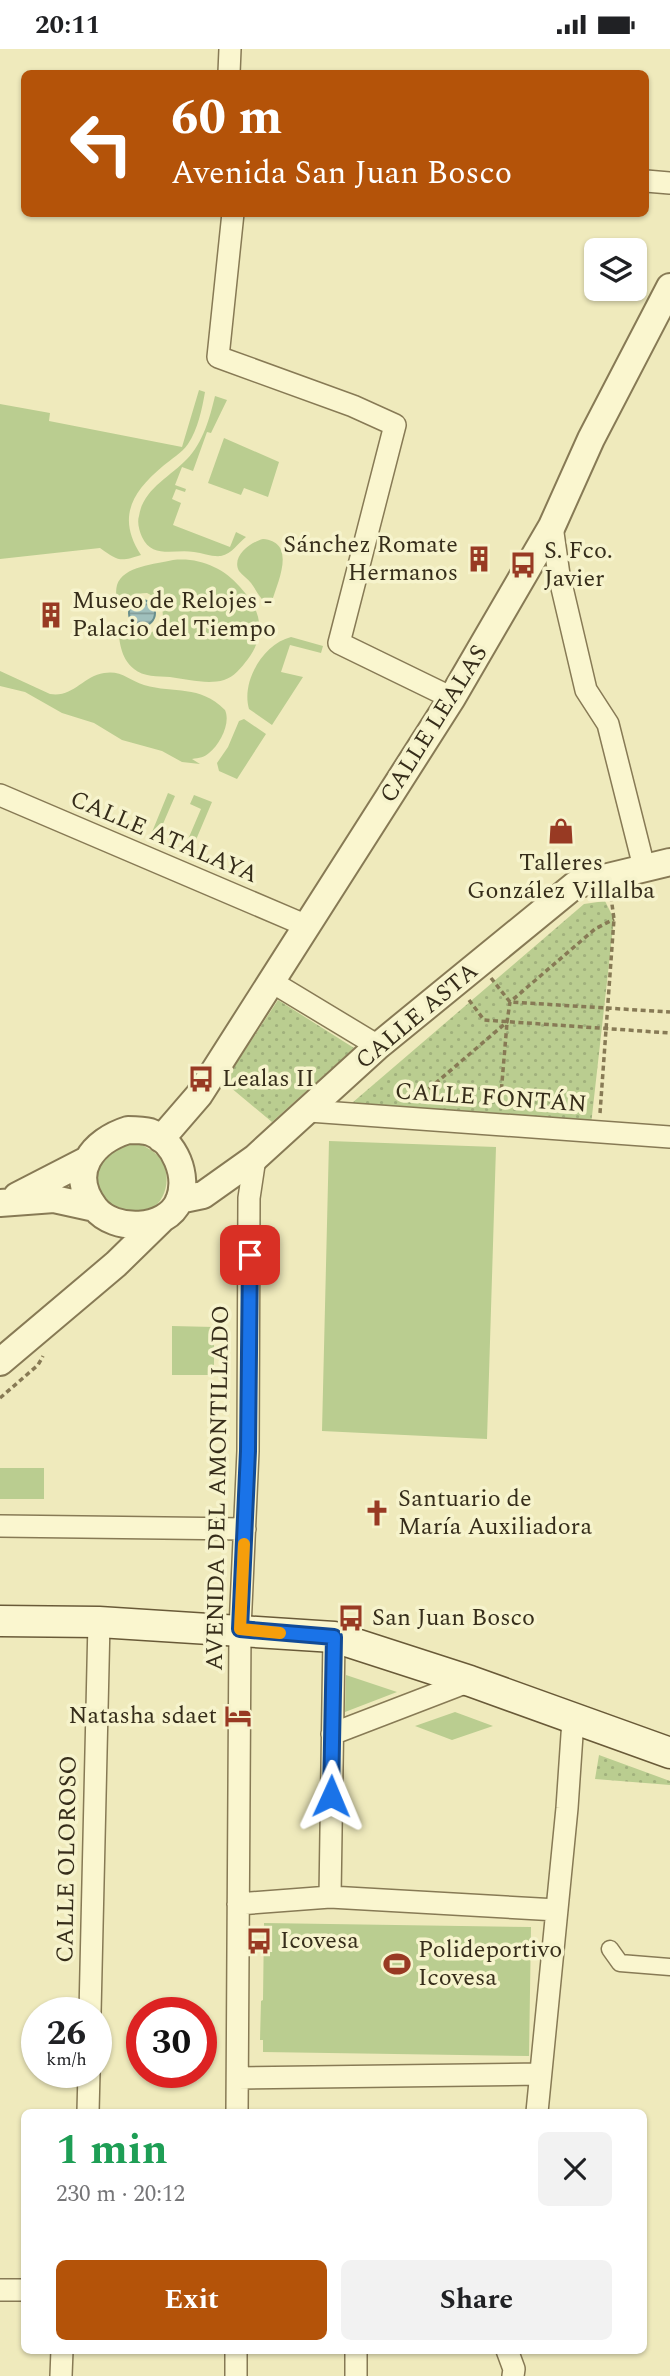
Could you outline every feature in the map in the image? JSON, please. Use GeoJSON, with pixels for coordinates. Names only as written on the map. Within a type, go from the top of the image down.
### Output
{"type":"FeatureCollection","features":[{"type":"Feature","properties":{"kind":"main road"},"geometry":{"type":"LineString","coordinates":[[0,1621],[99,1622],[334,1637],[470,1681],[670,1753]]}},
{"type":"Feature","properties":{"kind":"street"},"geometry":{"type":"LineString","coordinates":[[229,70],[230,49]]}},
{"type":"Feature","properties":{"kind":"street"},"geometry":{"type":"LineString","coordinates":[[649,181],[670,183]]}},
{"type":"Feature","properties":{"kind":"street"},"geometry":{"type":"LineString","coordinates":[[233,217],[218,357],[341,401],[395,425],[339,643],[452,698]]}},
{"type":"Feature","properties":{"kind":"street","name":"CALLE LEALAS"},"geometry":{"type":"LineString","coordinates":[[161,1139],[199,1095],[452,698],[552,526],[591,439],[670,287]]}},
{"type":"Feature","properties":{"kind":"street"},"geometry":{"type":"LineString","coordinates":[[552,526],[559,575],[586,690],[608,724],[644,867]]}},
{"type":"Feature","properties":{"kind":"street","name":"CALLE ATALAYA"},"geometry":{"type":"LineString","coordinates":[[2,803],[307,926]]}},
{"type":"Feature","properties":{"kind":"street","name":"CALLE ASTA"},"geometry":{"type":"LineString","coordinates":[[170,1210],[203,1195],[255,1158],[378,1046],[575,885],[670,862]]}},
{"type":"Feature","properties":{"kind":"street"},"geometry":{"type":"LineString","coordinates":[[272,982],[378,1046]]}},
{"type":"Feature","properties":{"kind":"street","name":"CALLE FONTÁN"},"geometry":{"type":"LineString","coordinates":[[309,1111],[670,1137]]}},
{"type":"Feature","properties":{"kind":"street"},"geometry":{"type":"LineString","coordinates":[[0,1362],[116,1264],[170,1210],[182,1175],[181,1167],[161,1139],[152,1133],[128,1130],[104,1140],[87,1160],[3,1203]]}},
{"type":"Feature","properties":{"kind":"street","name":"AVENIDA DEL AMONTILLADO"},"geometry":{"type":"LineString","coordinates":[[237,2109],[240,1629],[249,1367],[249,1198],[255,1158]]}},
{"type":"Feature","properties":{"kind":"street"},"geometry":{"type":"LineString","coordinates":[[87,1160],[85,1182],[95,1208]]}},
{"type":"Feature","properties":{"kind":"street"},"geometry":{"type":"LineString","coordinates":[[3,1203],[54,1199],[95,1208],[116,1221],[129,1224],[145,1224],[170,1210]]}},
{"type":"Feature","properties":{"kind":"street"},"geometry":{"type":"LineString","coordinates":[[0,1526],[245,1529]]}},
{"type":"Feature","properties":{"kind":"street","name":"CALLE OLOROSO"},"geometry":{"type":"LineString","coordinates":[[90,1997],[99,1622]]}},
{"type":"Feature","properties":{"kind":"street"},"geometry":{"type":"LineString","coordinates":[[330,1897],[334,1637]]}},
{"type":"Feature","properties":{"kind":"street"},"geometry":{"type":"LineString","coordinates":[[332,1734],[470,1681]]}},
{"type":"Feature","properties":{"kind":"street"},"geometry":{"type":"LineString","coordinates":[[537,2109],[573,1720]]}},
{"type":"Feature","properties":{"kind":"street"},"geometry":{"type":"LineString","coordinates":[[238,1903],[330,1897],[557,1910]]}},
{"type":"Feature","properties":{"kind":"street"},"geometry":{"type":"LineString","coordinates":[[610,1949],[620,1963],[670,1967]]}},
{"type":"Feature","properties":{"kind":"street"},"geometry":{"type":"LineString","coordinates":[[238,2078],[540,2074]]}},
{"type":"Feature","properties":{"kind":"street"},"geometry":{"type":"LineString","coordinates":[[88,2109],[89,2088]]}},
{"type":"Feature","properties":{"kind":"street"},"geometry":{"type":"LineString","coordinates":[[0,2290],[21,2290]]}},
{"type":"Feature","properties":{"kind":"street"},"geometry":{"type":"LineString","coordinates":[[61,2376],[62,2354]]}},
{"type":"Feature","properties":{"kind":"street"},"geometry":{"type":"LineString","coordinates":[[236,2354],[236,2376]]}},
{"type":"Feature","properties":{"kind":"street"},"geometry":{"type":"LineString","coordinates":[[356,2354],[356,2376]]}},
{"type":"Feature","properties":{"kind":"path"},"geometry":{"type":"LineString","coordinates":[[598,1132],[614,919],[609,876]]}},
{"type":"Feature","properties":{"kind":"path"},"geometry":{"type":"LineString","coordinates":[[498,1126],[510,1002],[595,929],[614,919]]}},
{"type":"Feature","properties":{"kind":"path"},"geometry":{"type":"LineString","coordinates":[[480,963],[510,1002],[670,1012]]}},
{"type":"Feature","properties":{"kind":"path"},"geometry":{"type":"LineString","coordinates":[[455,983],[484,1020],[670,1033]]}},
{"type":"Feature","properties":{"kind":"path"},"geometry":{"type":"LineString","coordinates":[[396,1117],[507,1021]]}},
{"type":"Feature","properties":{"kind":"green space"},"geometry":{"type":"Polygon","coordinates":[[[199,390],[205,392],[199,419],[188,444],[152,476],[131,507],[130,529],[141,555],[119,559],[100,548],[0,559],[0,404],[50,413],[49,421],[182,447],[199,390]]]}},
{"type":"Feature","properties":{"kind":"green space"},"geometry":{"type":"Polygon","coordinates":[[[215,396],[227,400],[211,433],[207,432],[193,471],[182,467],[175,485],[186,489],[185,492],[176,489],[172,499],[181,503],[173,525],[230,547],[236,532],[246,537],[232,551],[221,556],[158,551],[146,544],[141,534],[138,521],[142,507],[151,491],[193,453],[202,438],[215,396]]]}},
{"type":"Feature","properties":{"kind":"green space"},"geometry":{"type":"Polygon","coordinates":[[[224,438],[279,462],[268,497],[244,488],[241,495],[208,483],[224,438]]]}},
{"type":"Feature","properties":{"kind":"green space"},"geometry":{"type":"Polygon","coordinates":[[[263,539],[280,547],[282,555],[281,573],[269,604],[261,598],[237,565],[244,551],[263,539]]]}},
{"type":"Feature","properties":{"kind":"green space"},"geometry":{"type":"Polygon","coordinates":[[[173,560],[192,560],[219,569],[234,580],[253,604],[259,622],[258,640],[248,659],[228,679],[204,682],[146,675],[129,665],[123,654],[118,624],[124,623],[137,634],[147,634],[159,626],[163,612],[155,598],[147,593],[132,596],[123,608],[117,608],[116,594],[120,579],[133,570],[173,560]]]}},
{"type":"Feature","properties":{"kind":"green space"},"geometry":{"type":"Polygon","coordinates":[[[291,637],[323,646],[321,653],[290,645],[281,672],[303,677],[272,725],[249,709],[248,687],[256,665],[263,656],[271,647],[291,637]]]}},
{"type":"Feature","properties":{"kind":"green space"},"geometry":{"type":"Polygon","coordinates":[[[0,671],[50,694],[65,693],[97,675],[115,673],[155,688],[206,696],[225,710],[227,721],[213,749],[204,756],[192,759],[200,764],[182,762],[162,751],[122,740],[94,723],[62,713],[25,692],[0,686],[0,671]]]}},
{"type":"Feature","properties":{"kind":"green space"},"geometry":{"type":"Polygon","coordinates":[[[244,719],[266,734],[237,779],[219,771],[217,763],[228,747],[239,721],[244,719]]]}},
{"type":"Feature","properties":{"kind":"green space"},"geometry":{"type":"Polygon","coordinates":[[[168,793],[175,796],[156,840],[150,837],[168,793]]]}},
{"type":"Feature","properties":{"kind":"green space"},"geometry":{"type":"Polygon","coordinates":[[[194,795],[212,802],[190,854],[183,851],[201,809],[190,804],[194,795]]]}},
{"type":"Feature","properties":{"kind":"green space"},"geometry":{"type":"Polygon","coordinates":[[[605,901],[614,919],[591,1125],[352,1103],[584,904],[605,901]]]}},
{"type":"Feature","properties":{"kind":"green space"},"geometry":{"type":"Polygon","coordinates":[[[278,1000],[354,1048],[272,1122],[224,1082],[278,1000]]]}},
{"type":"Feature","properties":{"kind":"green space"},"geometry":{"type":"Polygon","coordinates":[[[329,1141],[496,1147],[487,1439],[322,1431],[329,1141]]]}},
{"type":"Feature","properties":{"kind":"green space"},"geometry":{"type":"Polygon","coordinates":[[[136,1142],[159,1157],[167,1178],[164,1193],[156,1205],[148,1211],[128,1216],[104,1203],[96,1187],[94,1173],[100,1159],[106,1154],[120,1146],[136,1142]]]}},
{"type":"Feature","properties":{"kind":"green space"},"geometry":{"type":"Polygon","coordinates":[[[172,1326],[214,1327],[214,1375],[172,1375],[172,1326]]]}},
{"type":"Feature","properties":{"kind":"green space"},"geometry":{"type":"Polygon","coordinates":[[[0,1468],[44,1468],[44,1499],[0,1499],[0,1468]]]}},
{"type":"Feature","properties":{"kind":"green space"},"geometry":{"type":"Polygon","coordinates":[[[346,1675],[397,1692],[345,1712],[346,1675]]]}},
{"type":"Feature","properties":{"kind":"green space"},"geometry":{"type":"Polygon","coordinates":[[[455,1712],[493,1726],[452,1740],[415,1726],[455,1712]]]}},
{"type":"Feature","properties":{"kind":"green space"},"geometry":{"type":"Polygon","coordinates":[[[599,1755],[670,1781],[670,1785],[595,1779],[599,1755]]]}},
{"type":"Feature","properties":{"kind":"green space","name":"Polideportivo Icovesa"},"geometry":{"type":"Polygon","coordinates":[[[264,1923],[531,1927],[529,2056],[263,2052],[263,2040],[260,2040],[264,1923]]]}},
{"type":"Feature","properties":{"kind":"water"},"geometry":{"type":"Polygon","coordinates":[[[142,600],[151,604],[155,613],[151,622],[142,626],[133,622],[129,613],[133,604],[142,600]]]}},
{"type":"Feature","properties":{"kind":"slow traffic"},"geometry":{"type":"LineString","coordinates":[[244,1544],[240,1629],[280,1633]]}},
{"type":"Feature","properties":{"kind":"place","name":"Sánchez Romate Hermanos"},"geometry":{"type":"Point","coordinates":[479,559]}},
{"type":"Feature","properties":{"kind":"place","name":"S. Fco. Javier"},"geometry":{"type":"Point","coordinates":[523,565]}},
{"type":"Feature","properties":{"kind":"place","name":"Museo de Relojes - Palacio del Tiempo"},"geometry":{"type":"Point","coordinates":[51,615]}},
{"type":"Feature","properties":{"kind":"place","name":"Talleres González Villalba"},"geometry":{"type":"Point","coordinates":[561,831]}},
{"type":"Feature","properties":{"kind":"place","name":"Lealas II"},"geometry":{"type":"Point","coordinates":[201,1079]}},
{"type":"Feature","properties":{"kind":"place","name":"Santuario de María Auxiliadora"},"geometry":{"type":"Point","coordinates":[377,1513]}},
{"type":"Feature","properties":{"kind":"place","name":"San Juan Bosco"},"geometry":{"type":"Point","coordinates":[351,1618]}},
{"type":"Feature","properties":{"kind":"place","name":"Natasha sdaet"},"geometry":{"type":"Point","coordinates":[238,1716]}},
{"type":"Feature","properties":{"kind":"place","name":"Icovesa"},"geometry":{"type":"Point","coordinates":[259,1941]}},
{"type":"Feature","properties":{"kind":"place","name":"Polideportivo Icovesa"},"geometry":{"type":"Point","coordinates":[397,1964]}},
{"type":"Feature","properties":{"kind":"route"},"geometry":{"type":"LineString","coordinates":[[250,1255],[248,1451],[240,1629],[334,1637],[331,1796]]}}]}
